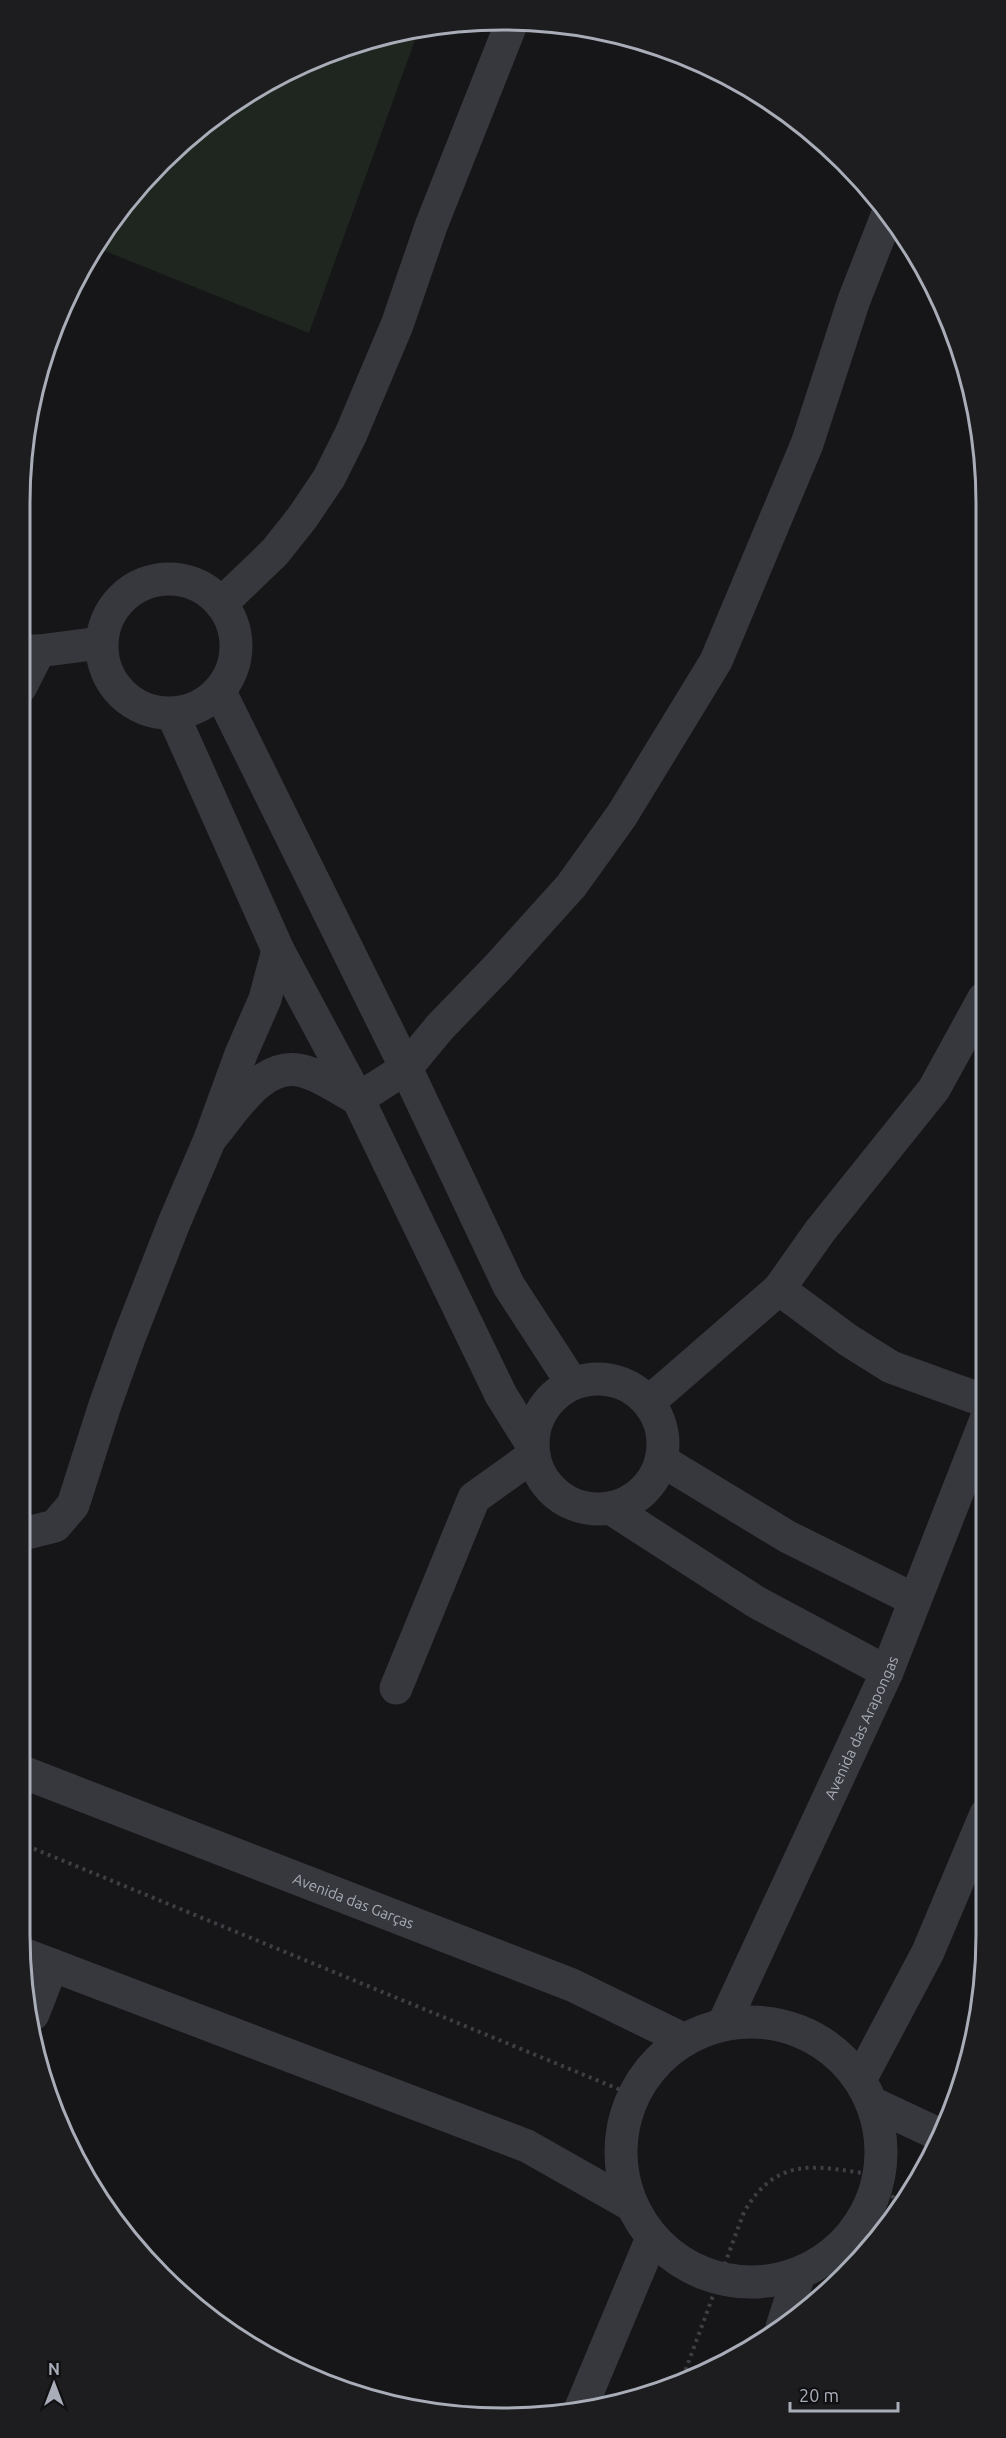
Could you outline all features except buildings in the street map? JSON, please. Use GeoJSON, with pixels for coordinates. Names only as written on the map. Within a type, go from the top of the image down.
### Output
{"type":"FeatureCollection","features":[{"type":"Feature","properties":{"kind":"street"},"geometry":{"type":"LineString","coordinates":[[221,604],[275,552],[329,478],[397,325],[432,226],[509,30]]}},
{"type":"Feature","properties":{"kind":"street"},"geometry":{"type":"LineString","coordinates":[[358,1099],[406,1068],[440,1027],[571,886],[622,815],[716,661],[807,444],[854,300],[883,223]]}},
{"type":"Feature","properties":{"kind":"street"},"geometry":{"type":"LineString","coordinates":[[174,579],[192,583],[208,591],[221,604],[233,625],[237,648],[232,672],[220,692],[198,708],[172,715],[144,710],[120,694],[105,670],[100,643],[104,625],[112,609],[124,596],[139,585],[156,580],[174,579]]}},
{"type":"Feature","properties":{"kind":"street"},"geometry":{"type":"LineString","coordinates":[[30,651],[100,643]]}},
{"type":"Feature","properties":{"kind":"street"},"geometry":{"type":"LineString","coordinates":[[220,692],[406,1068],[510,1286],[572,1383]]}},
{"type":"Feature","properties":{"kind":"street"},"geometry":{"type":"LineString","coordinates":[[172,715],[278,950],[358,1099],[501,1395],[534,1450],[541,1475],[557,1495],[579,1508],[600,1511],[612,1509],[632,1501],[646,1490],[656,1476],[661,1460],[662,1429],[649,1402],[633,1388],[614,1379],[592,1378],[572,1383],[557,1392],[543,1409],[536,1424],[534,1450],[474,1498],[396,1688]]}},
{"type":"Feature","properties":{"kind":"street"},"geometry":{"type":"LineString","coordinates":[[30,1532],[55,1526],[73,1505],[129,1338],[265,999],[278,950]]}},
{"type":"Feature","properties":{"kind":"street"},"geometry":{"type":"LineString","coordinates":[[649,1402],[779,1289],[820,1231],[934,1089],[976,1013]]}},
{"type":"Feature","properties":{"kind":"street"},"geometry":{"type":"LineString","coordinates":[[210,1139],[257,1082],[270,1074],[291,1070],[303,1071],[358,1099]]}},
{"type":"Feature","properties":{"kind":"street"},"geometry":{"type":"LineString","coordinates":[[779,1289],[848,1341],[891,1367],[976,1398]]}},
{"type":"Feature","properties":{"kind":"street","name":"Avenida das Arapongas"},"geometry":{"type":"LineString","coordinates":[[723,2025],[887,1672],[976,1445]]}},
{"type":"Feature","properties":{"kind":"street"},"geometry":{"type":"LineString","coordinates":[[661,1460],[788,1537],[915,1600]]}},
{"type":"Feature","properties":{"kind":"street"},"geometry":{"type":"LineString","coordinates":[[612,1509],[756,1602],[887,1672]]}},
{"type":"Feature","properties":{"kind":"street","name":"Avenida das Garças"},"geometry":{"type":"LineString","coordinates":[[30,1775],[572,1985],[685,2040]]}},
{"type":"Feature","properties":{"kind":"street"},"geometry":{"type":"LineString","coordinates":[[797,2305],[821,2270],[848,2240],[868,2210],[878,2175],[881,2138],[866,2091],[976,1838]]}},
{"type":"Feature","properties":{"kind":"street"},"geometry":{"type":"LineString","coordinates":[[34,1998],[37,1960],[527,2146],[631,2205]]}},
{"type":"Feature","properties":{"kind":"street"},"geometry":{"type":"LineString","coordinates":[[821,2270],[760,2283],[720,2279],[683,2264],[652,2238],[631,2205],[621,2168],[622,2131],[633,2095],[655,2063],[685,2040],[723,2025],[762,2022],[800,2032],[834,2052],[866,2091],[933,2131]]}},
{"type":"Feature","properties":{"kind":"street"},"geometry":{"type":"LineString","coordinates":[[584,2401],[652,2238]]}},
{"type":"Feature","properties":{"kind":"path"},"geometry":{"type":"LineString","coordinates":[[30,1847],[633,2095]]}},
{"type":"Feature","properties":{"kind":"path"},"geometry":{"type":"LineString","coordinates":[[685,2372],[744,2212],[754,2194],[769,2180],[798,2168],[878,2175],[895,2200]]}},
{"type":"Feature","properties":{"kind":"shaded area"},"geometry":{"type":"Polygon","coordinates":[[[416,38],[309,333],[103,250],[147,191],[191,147],[240,110],[267,93],[322,66],[381,46],[416,38]]]}}]}
